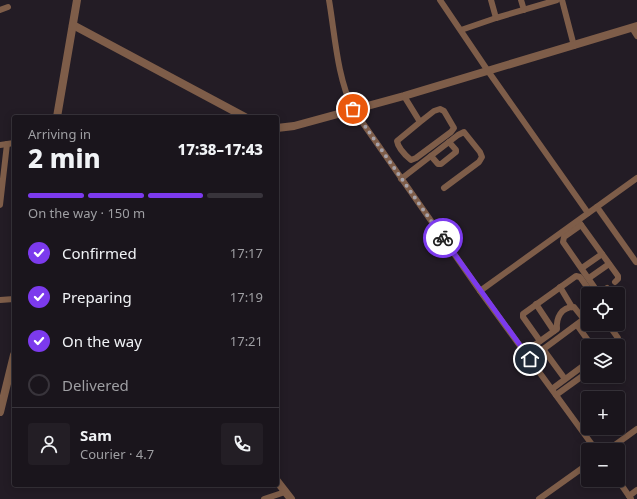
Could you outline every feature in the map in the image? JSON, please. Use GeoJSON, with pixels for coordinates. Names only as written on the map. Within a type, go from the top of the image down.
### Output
{"type":"FeatureCollection","features":[{"type":"Feature","properties":{"kind":"street"},"geometry":{"type":"LineString","coordinates":[[57,115],[77,0]]}},
{"type":"Feature","properties":{"kind":"street"},"geometry":{"type":"LineString","coordinates":[[329,0],[342,81],[353,109],[480,291],[591,443]]}},
{"type":"Feature","properties":{"kind":"street"},"geometry":{"type":"LineString","coordinates":[[440,0],[588,213]]}},
{"type":"Feature","properties":{"kind":"street"},"geometry":{"type":"LineString","coordinates":[[491,0],[496,18]]}},
{"type":"Feature","properties":{"kind":"street"},"geometry":{"type":"LineString","coordinates":[[521,0],[524,10]]}},
{"type":"Feature","properties":{"kind":"street"},"geometry":{"type":"LineString","coordinates":[[461,30],[557,0]]}},
{"type":"Feature","properties":{"kind":"street"},"geometry":{"type":"LineString","coordinates":[[562,0],[574,46]]}},
{"type":"Feature","properties":{"kind":"street"},"geometry":{"type":"LineString","coordinates":[[0,10],[8,8]]}},
{"type":"Feature","properties":{"kind":"street"},"geometry":{"type":"LineString","coordinates":[[73,25],[241,115]]}},
{"type":"Feature","properties":{"kind":"street"},"geometry":{"type":"LineString","coordinates":[[279,128],[294,126],[404,96],[635,27],[637,36]]}},
{"type":"Feature","properties":{"kind":"street"},"geometry":{"type":"LineString","coordinates":[[404,96],[420,122]]}},
{"type":"Feature","properties":{"kind":"street"},"geometry":{"type":"LineString","coordinates":[[440,109],[444,111],[454,128],[451,132],[416,158],[411,160],[398,145],[398,141],[420,122],[434,111],[440,109]]}},
{"type":"Feature","properties":{"kind":"street"},"geometry":{"type":"LineString","coordinates":[[401,179],[464,132],[480,152],[482,157],[479,162],[444,188]]}},
{"type":"Feature","properties":{"kind":"street"},"geometry":{"type":"LineString","coordinates":[[431,156],[438,164],[441,164],[456,152],[449,142]]}},
{"type":"Feature","properties":{"kind":"street"},"geometry":{"type":"LineString","coordinates":[[0,205],[3,145]]}},
{"type":"Feature","properties":{"kind":"street"},"geometry":{"type":"LineString","coordinates":[[595,287],[563,242],[564,237],[588,213],[637,178]]}},
{"type":"Feature","properties":{"kind":"street"},"geometry":{"type":"LineString","coordinates":[[597,207],[636,262]]}},
{"type":"Feature","properties":{"kind":"street"},"geometry":{"type":"LineString","coordinates":[[480,291],[579,222]]}},
{"type":"Feature","properties":{"kind":"street"},"geometry":{"type":"LineString","coordinates":[[579,222],[618,276],[618,279],[615,282]]}},
{"type":"Feature","properties":{"kind":"street"},"geometry":{"type":"LineString","coordinates":[[582,268],[602,254]]}},
{"type":"Feature","properties":{"kind":"street"},"geometry":{"type":"LineString","coordinates":[[589,278],[609,264]]}},
{"type":"Feature","properties":{"kind":"street"},"geometry":{"type":"LineString","coordinates":[[540,342],[522,315],[576,276],[580,277],[587,287]]}},
{"type":"Feature","properties":{"kind":"street"},"geometry":{"type":"LineString","coordinates":[[560,287],[572,307],[576,308],[581,315]]}},
{"type":"Feature","properties":{"kind":"street"},"geometry":{"type":"LineString","coordinates":[[0,300],[12,299]]}},
{"type":"Feature","properties":{"kind":"street"},"geometry":{"type":"LineString","coordinates":[[536,304],[554,331]]}},
{"type":"Feature","properties":{"kind":"street"},"geometry":{"type":"LineString","coordinates":[[525,352],[557,329],[556,322],[559,316],[567,309],[572,307]]}},
{"type":"Feature","properties":{"kind":"street"},"geometry":{"type":"LineString","coordinates":[[530,359],[581,321]]}},
{"type":"Feature","properties":{"kind":"street"},"geometry":{"type":"LineString","coordinates":[[577,325],[587,339]]}},
{"type":"Feature","properties":{"kind":"street"},"geometry":{"type":"LineString","coordinates":[[543,349],[565,379]]}},
{"type":"Feature","properties":{"kind":"street"},"geometry":{"type":"LineString","coordinates":[[0,412],[12,363]]}},
{"type":"Feature","properties":{"kind":"street"},"geometry":{"type":"LineString","coordinates":[[552,389],[581,367]]}},
{"type":"Feature","properties":{"kind":"street"},"geometry":{"type":"LineString","coordinates":[[556,395],[581,377]]}},
{"type":"Feature","properties":{"kind":"street"},"geometry":{"type":"LineString","coordinates":[[618,443],[637,429]]}},
{"type":"Feature","properties":{"kind":"street"},"geometry":{"type":"LineString","coordinates":[[539,499],[581,469]]}},
{"type":"Feature","properties":{"kind":"street"},"geometry":{"type":"LineString","coordinates":[[279,484],[291,499]]}},
{"type":"Feature","properties":{"kind":"street"},"geometry":{"type":"LineString","coordinates":[[623,487],[630,497],[637,490]]}},
{"type":"Feature","properties":{"kind":"street"},"geometry":{"type":"LineString","coordinates":[[264,499],[285,492]]}},
{"type":"Feature","properties":{"kind":"way so far"},"geometry":{"type":"LineString","coordinates":[[353,109],[443,238]]}},
{"type":"Feature","properties":{"kind":"route"},"geometry":{"type":"LineString","coordinates":[[443,238],[530,359]]}}]}
